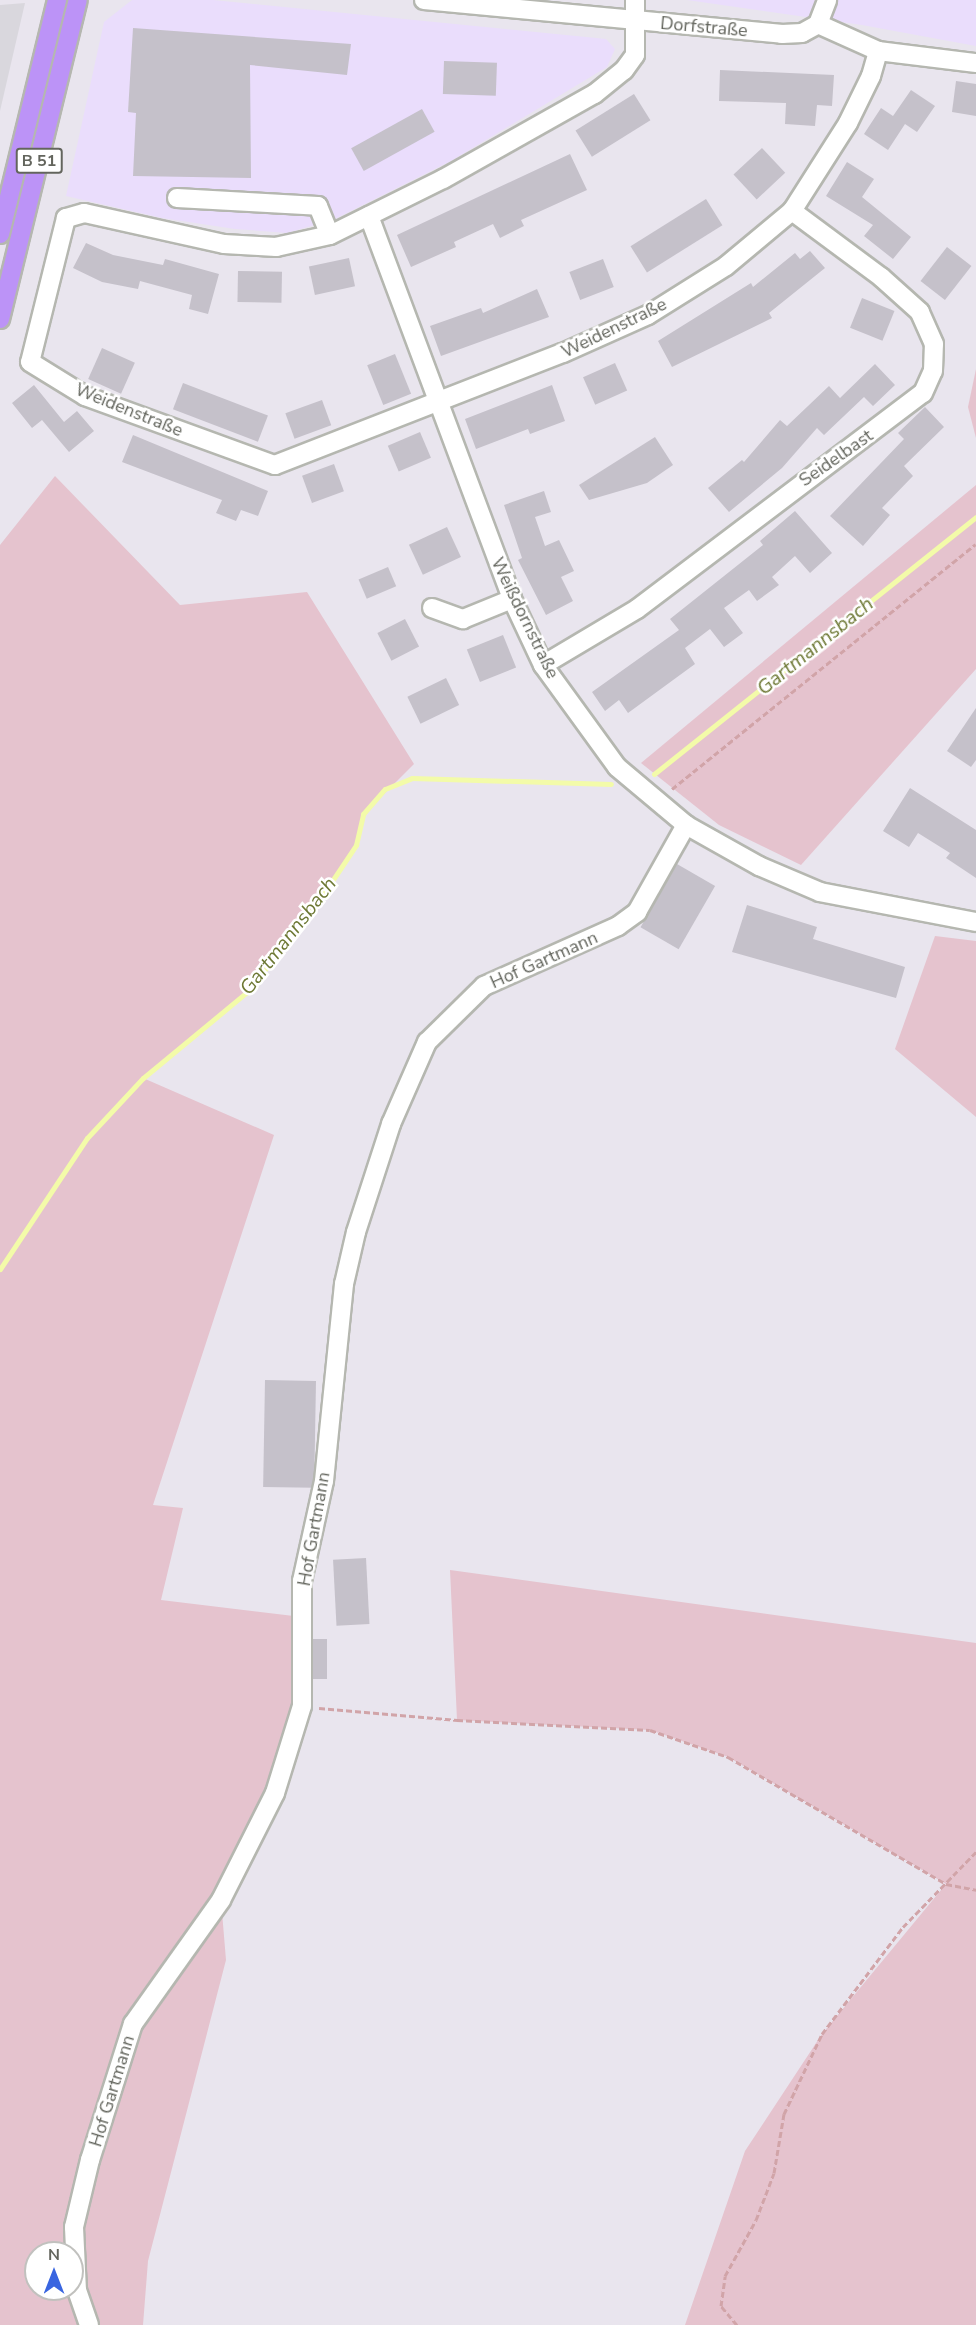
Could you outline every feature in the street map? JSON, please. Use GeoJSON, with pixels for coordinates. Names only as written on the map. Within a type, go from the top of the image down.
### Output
{"type":"FeatureCollection","features":[{"type":"Feature","properties":{"kind":"highway","name":"B 51"},"geometry":{"type":"LineString","coordinates":[[0,234],[57,0]]}},
{"type":"Feature","properties":{"kind":"highway","name":"B 51"},"geometry":{"type":"LineString","coordinates":[[0,319],[78,0]]}},
{"type":"Feature","properties":{"kind":"street","name":"Dorfstraße"},"geometry":{"type":"LineString","coordinates":[[424,0],[782,34],[802,33],[818,24]]}},
{"type":"Feature","properties":{"kind":"street","name":"Weidenstraße"},"geometry":{"type":"LineString","coordinates":[[635,0],[637,22],[635,55],[624,70],[594,94],[330,235],[276,247],[224,244],[84,213],[66,218],[30,362],[85,396],[275,465],[563,353],[648,315],[726,267],[792,211],[848,123],[871,76],[878,51]]}},
{"type":"Feature","properties":{"kind":"street"},"geometry":{"type":"LineString","coordinates":[[827,0],[818,24],[878,51],[976,63]]}},
{"type":"Feature","properties":{"kind":"street"},"geometry":{"type":"LineString","coordinates":[[177,198],[318,206],[330,235]]}},
{"type":"Feature","properties":{"kind":"street","name":"Seidelbast"},"geometry":{"type":"LineString","coordinates":[[543,665],[637,609],[923,393],[933,371],[934,344],[920,312],[881,277],[792,211]]}},
{"type":"Feature","properties":{"kind":"street","name":"Weißdornstraße"},"geometry":{"type":"LineString","coordinates":[[369,216],[512,599],[543,665],[617,767],[686,825],[759,866],[820,892],[976,922]]}},
{"type":"Feature","properties":{"kind":"street"},"geometry":{"type":"LineString","coordinates":[[432,608],[463,619],[512,599]]}},
{"type":"Feature","properties":{"kind":"street","name":"Hof Gartmann"},"geometry":{"type":"LineString","coordinates":[[88,2325],[77,2291],[74,2227],[90,2160],[132,2024],[220,1900],[275,1793],[302,1706],[302,1581],[324,1480],[344,1284],[356,1232],[391,1124],[427,1042],[484,986],[618,926],[637,912],[686,825]]}},
{"type":"Feature","properties":{"kind":"path"},"geometry":{"type":"LineString","coordinates":[[656,801],[976,544]]}},
{"type":"Feature","properties":{"kind":"path"},"geometry":{"type":"LineString","coordinates":[[302,1706],[457,1720],[650,1730],[728,1757],[946,1884],[976,1890]]}},
{"type":"Feature","properties":{"kind":"path"},"geometry":{"type":"LineString","coordinates":[[737,2325],[721,2306],[725,2277],[756,2220],[774,2173],[784,2114],[822,2034],[903,1927],[976,1852]]}},
{"type":"Feature","properties":{"kind":"shaded area"},"geometry":{"type":"Polygon","coordinates":[[[132,0],[213,0],[606,39],[615,49],[607,67],[451,161],[335,219],[287,233],[235,229],[162,218],[66,196],[104,22],[132,0]]]}},
{"type":"Feature","properties":{"kind":"shaded area"},"geometry":{"type":"Polygon","coordinates":[[[687,0],[976,0],[976,46],[862,25],[687,0]]]}},
{"type":"Feature","properties":{"kind":"shaded area"},"geometry":{"type":"Polygon","coordinates":[[[25,3],[0,111],[0,5],[25,3]]]}},
{"type":"Feature","properties":{"kind":"shaded area"},"geometry":{"type":"Polygon","coordinates":[[[976,369],[976,438],[968,407],[976,369]]]}},
{"type":"Feature","properties":{"kind":"shaded area"},"geometry":{"type":"Polygon","coordinates":[[[55,476],[180,605],[307,592],[414,764],[364,814],[356,845],[314,908],[247,992],[143,1078],[274,1135],[153,1505],[183,1508],[161,1600],[302,1617],[302,1706],[221,1900],[226,1960],[148,2261],[143,2325],[0,2325],[0,545],[55,476]]]}},
{"type":"Feature","properties":{"kind":"shaded area"},"geometry":{"type":"Polygon","coordinates":[[[976,485],[976,669],[801,865],[719,825],[641,763],[976,485]]]}},
{"type":"Feature","properties":{"kind":"shaded area"},"geometry":{"type":"Polygon","coordinates":[[[935,936],[976,941],[976,1117],[895,1049],[935,936]]]}},
{"type":"Feature","properties":{"kind":"shaded area"},"geometry":{"type":"Polygon","coordinates":[[[450,1570],[976,1643],[976,2325],[685,2325],[745,2151],[822,2034],[946,1884],[728,1757],[650,1730],[457,1720],[450,1570]]]}},
{"type":"Feature","properties":{"kind":"building"},"geometry":{"type":"Polygon","coordinates":[[[133,28],[351,44],[347,75],[250,65],[251,178],[133,176],[136,113],[128,112],[133,28]]]}},
{"type":"Feature","properties":{"kind":"building"},"geometry":{"type":"Polygon","coordinates":[[[444,61],[497,63],[496,96],[443,94],[444,61]]]}},
{"type":"Feature","properties":{"kind":"building"},"geometry":{"type":"Polygon","coordinates":[[[720,70],[834,75],[832,106],[817,105],[815,126],[785,124],[786,103],[719,101],[720,70]]]}},
{"type":"Feature","properties":{"kind":"building"},"geometry":{"type":"Polygon","coordinates":[[[956,81],[976,84],[976,116],[952,112],[956,81]]]}},
{"type":"Feature","properties":{"kind":"building"},"geometry":{"type":"Polygon","coordinates":[[[911,90],[935,106],[917,132],[905,124],[888,150],[864,134],[881,108],[893,116],[911,90]]]}},
{"type":"Feature","properties":{"kind":"building"},"geometry":{"type":"Polygon","coordinates":[[[634,94],[650,120],[592,157],[575,131],[634,94]]]}},
{"type":"Feature","properties":{"kind":"building"},"geometry":{"type":"Polygon","coordinates":[[[422,109],[435,132],[364,171],[351,148],[422,109]]]}},
{"type":"Feature","properties":{"kind":"building"},"geometry":{"type":"Polygon","coordinates":[[[762,148],[785,173],[757,199],[733,175],[762,148]]]}},
{"type":"Feature","properties":{"kind":"building"},"geometry":{"type":"Polygon","coordinates":[[[570,154],[587,190],[521,220],[524,226],[500,238],[493,224],[454,242],[456,247],[411,267],[397,235],[570,154]]]}},
{"type":"Feature","properties":{"kind":"building"},"geometry":{"type":"Polygon","coordinates":[[[847,162],[874,179],[862,197],[911,237],[893,259],[864,236],[873,225],[826,196],[847,162]]]}},
{"type":"Feature","properties":{"kind":"building"},"geometry":{"type":"Polygon","coordinates":[[[706,199],[722,225],[647,272],[631,246],[706,199]]]}},
{"type":"Feature","properties":{"kind":"building"},"geometry":{"type":"Polygon","coordinates":[[[86,243],[113,255],[163,265],[165,259],[219,274],[208,314],[189,309],[192,295],[140,281],[138,289],[102,282],[73,268],[86,243]]]}},
{"type":"Feature","properties":{"kind":"building"},"geometry":{"type":"Polygon","coordinates":[[[947,247],[971,266],[945,300],[921,281],[947,247]]]}},
{"type":"Feature","properties":{"kind":"building"},"geometry":{"type":"Polygon","coordinates":[[[810,251],[825,268],[769,313],[772,318],[672,367],[658,341],[751,283],[753,287],[795,253],[800,259],[810,251]]]}},
{"type":"Feature","properties":{"kind":"building"},"geometry":{"type":"Polygon","coordinates":[[[349,258],[355,286],[315,295],[309,267],[349,258]]]}},
{"type":"Feature","properties":{"kind":"building"},"geometry":{"type":"Polygon","coordinates":[[[603,259],[614,287],[580,300],[569,272],[603,259]]]}},
{"type":"Feature","properties":{"kind":"building"},"geometry":{"type":"Polygon","coordinates":[[[238,271],[282,272],[281,303],[237,302],[238,271]]]}},
{"type":"Feature","properties":{"kind":"building"},"geometry":{"type":"Polygon","coordinates":[[[537,289],[549,317],[441,356],[430,326],[481,308],[483,313],[537,289]]]}},
{"type":"Feature","properties":{"kind":"building"},"geometry":{"type":"Polygon","coordinates":[[[862,298],[894,311],[882,341],[850,328],[862,298]]]}},
{"type":"Feature","properties":{"kind":"building"},"geometry":{"type":"Polygon","coordinates":[[[102,348],[135,363],[121,394],[88,379],[102,348]]]}},
{"type":"Feature","properties":{"kind":"building"},"geometry":{"type":"Polygon","coordinates":[[[395,354],[411,394],[383,405],[367,365],[395,354]]]}},
{"type":"Feature","properties":{"kind":"building"},"geometry":{"type":"Polygon","coordinates":[[[615,363],[627,390],[595,405],[583,377],[615,363]]]}},
{"type":"Feature","properties":{"kind":"building"},"geometry":{"type":"Polygon","coordinates":[[[875,364],[895,385],[873,406],[864,397],[824,435],[817,428],[782,468],[729,512],[708,488],[742,460],[744,462],[780,420],[787,426],[829,386],[840,398],[875,364]]]}},
{"type":"Feature","properties":{"kind":"building"},"geometry":{"type":"Polygon","coordinates":[[[183,383],[268,416],[258,442],[173,409],[183,383]]]}},
{"type":"Feature","properties":{"kind":"building"},"geometry":{"type":"Polygon","coordinates":[[[34,385],[64,422],[77,411],[94,431],[69,452],[42,420],[32,428],[12,403],[34,385]]]}},
{"type":"Feature","properties":{"kind":"building"},"geometry":{"type":"Polygon","coordinates":[[[552,385],[565,421],[530,434],[528,429],[476,449],[465,419],[552,385]]]}},
{"type":"Feature","properties":{"kind":"building"},"geometry":{"type":"Polygon","coordinates":[[[322,400],[331,425],[295,439],[285,413],[322,400]]]}},
{"type":"Feature","properties":{"kind":"building"},"geometry":{"type":"Polygon","coordinates":[[[925,407],[944,427],[904,466],[913,476],[882,508],[890,515],[863,546],[830,516],[904,439],[898,433],[925,407]]]}},
{"type":"Feature","properties":{"kind":"building"},"geometry":{"type":"Polygon","coordinates":[[[420,432],[431,458],[399,471],[388,446],[420,432]]]}},
{"type":"Feature","properties":{"kind":"building"},"geometry":{"type":"Polygon","coordinates":[[[133,435],[268,491],[258,516],[241,510],[236,521],[216,513],[222,500],[122,462],[133,435]]]}},
{"type":"Feature","properties":{"kind":"building"},"geometry":{"type":"Polygon","coordinates":[[[655,437],[673,465],[647,483],[589,500],[579,485],[655,437]]]}},
{"type":"Feature","properties":{"kind":"building"},"geometry":{"type":"Polygon","coordinates":[[[334,464],[344,491],[312,503],[302,476],[334,464]]]}},
{"type":"Feature","properties":{"kind":"building"},"geometry":{"type":"Polygon","coordinates":[[[544,491],[551,512],[535,517],[545,546],[559,540],[574,571],[561,577],[573,601],[546,615],[518,560],[522,558],[504,505],[544,491]]]}},
{"type":"Feature","properties":{"kind":"building"},"geometry":{"type":"Polygon","coordinates":[[[795,511],[832,553],[810,573],[795,556],[772,577],[779,585],[757,601],[749,590],[724,608],[743,633],[724,647],[710,629],[685,648],[695,664],[628,713],[619,700],[605,711],[592,692],[679,630],[670,619],[763,545],[760,541],[795,511]]]}},
{"type":"Feature","properties":{"kind":"building"},"geometry":{"type":"Polygon","coordinates":[[[447,527],[461,557],[423,575],[409,545],[447,527]]]}},
{"type":"Feature","properties":{"kind":"building"},"geometry":{"type":"Polygon","coordinates":[[[388,567],[396,586],[367,599],[359,580],[388,567]]]}},
{"type":"Feature","properties":{"kind":"building"},"geometry":{"type":"Polygon","coordinates":[[[405,619],[419,647],[391,661],[377,633],[405,619]]]}},
{"type":"Feature","properties":{"kind":"building"},"geometry":{"type":"Polygon","coordinates":[[[503,635],[516,667],[480,682],[467,650],[503,635]]]}},
{"type":"Feature","properties":{"kind":"building"},"geometry":{"type":"Polygon","coordinates":[[[446,678],[459,705],[421,724],[407,697],[446,678]]]}},
{"type":"Feature","properties":{"kind":"building"},"geometry":{"type":"Polygon","coordinates":[[[976,708],[976,760],[971,767],[947,751],[976,708]]]}},
{"type":"Feature","properties":{"kind":"building"},"geometry":{"type":"Polygon","coordinates":[[[910,788],[976,830],[976,878],[946,858],[950,853],[918,833],[909,847],[883,831],[910,788]]]}},
{"type":"Feature","properties":{"kind":"building"},"geometry":{"type":"Polygon","coordinates":[[[677,864],[715,886],[679,949],[640,927],[677,864]]]}},
{"type":"Feature","properties":{"kind":"building"},"geometry":{"type":"Polygon","coordinates":[[[747,905],[817,927],[813,939],[905,967],[896,998],[732,952],[747,905]]]}},
{"type":"Feature","properties":{"kind":"building"},"geometry":{"type":"Polygon","coordinates":[[[265,1380],[316,1381],[314,1488],[263,1487],[265,1380]]]}},
{"type":"Feature","properties":{"kind":"building"},"geometry":{"type":"Polygon","coordinates":[[[366,1558],[369,1624],[336,1626],[333,1560],[366,1558]]]}},
{"type":"Feature","properties":{"kind":"building"},"geometry":{"type":"Polygon","coordinates":[[[313,1639],[327,1639],[327,1679],[313,1679],[313,1639]]]}},
{"type":"Feature","properties":{"kind":"waterway","name":"Gartmannsbach"},"geometry":{"type":"LineString","coordinates":[[654,774],[976,517]]}},
{"type":"Feature","properties":{"kind":"waterway","name":"Gartmannsbach"},"geometry":{"type":"LineString","coordinates":[[0,1269],[87,1138],[143,1078],[247,992],[314,908],[356,845],[363,814],[385,789],[412,778],[611,784]]}}]}
